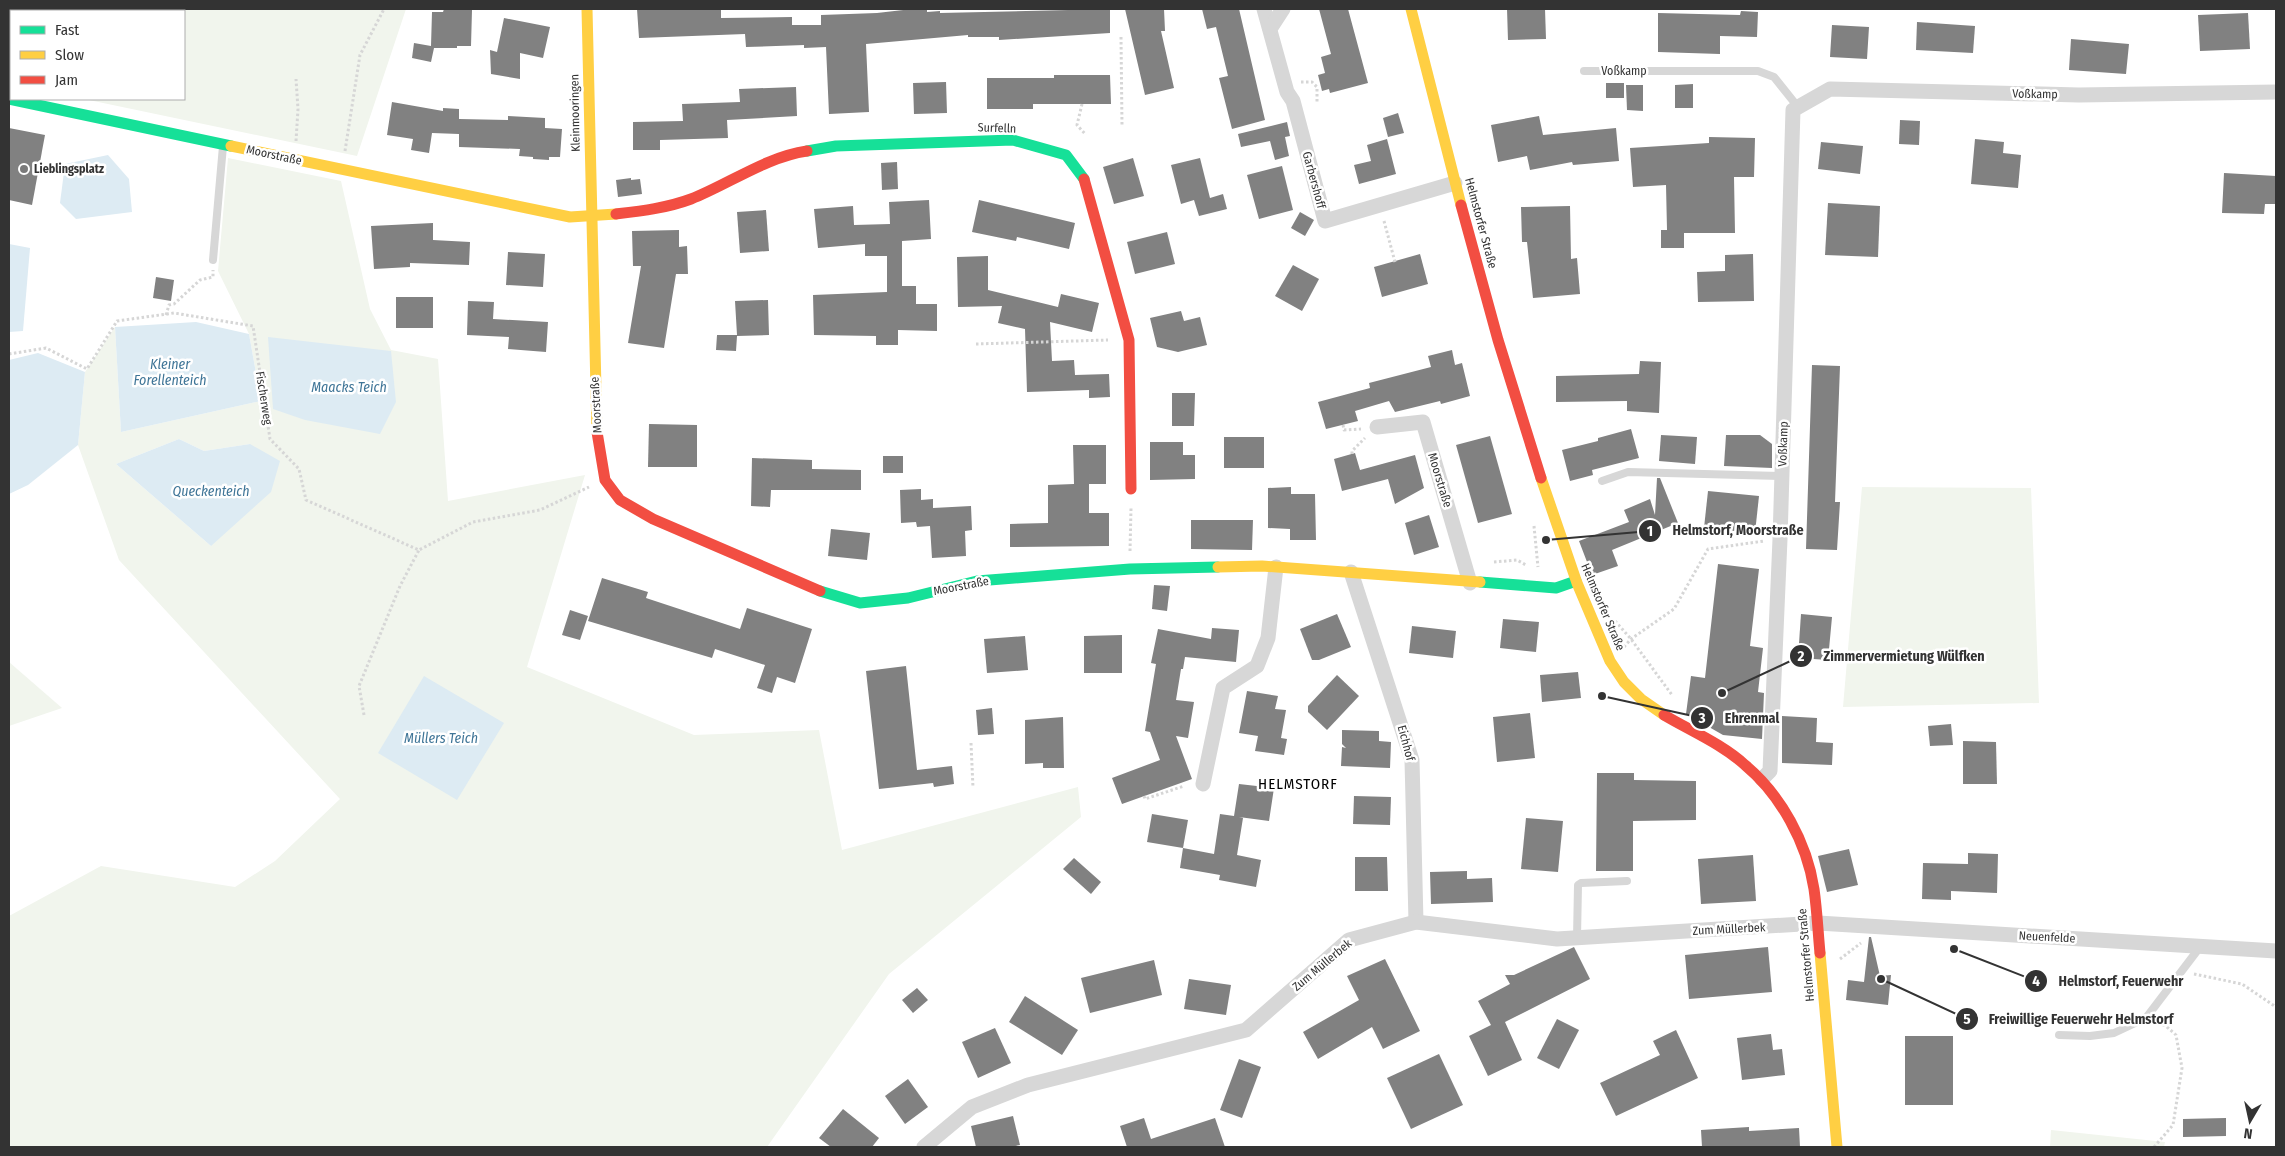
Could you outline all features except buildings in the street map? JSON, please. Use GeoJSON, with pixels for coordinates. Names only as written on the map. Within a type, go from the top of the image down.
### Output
{"type":"FeatureCollection","features":[{"type":"Feature","properties":{"kind":"street","name":"Kleinmooringen"},"geometry":{"type":"LineString","coordinates":[[587,9],[590,217]]}},
{"type":"Feature","properties":{"kind":"street","name":"Garbershoff"},"geometry":{"type":"LineString","coordinates":[[1264,9],[1325,221],[1455,183]]}},
{"type":"Feature","properties":{"kind":"street"},"geometry":{"type":"LineString","coordinates":[[1270,29],[1283,9]]}},
{"type":"Feature","properties":{"kind":"street","name":"Helmstorfer Straße"},"geometry":{"type":"LineString","coordinates":[[1411,9],[1455,183],[1511,384],[1555,524],[1576,581],[1612,664],[1638,697],[1678,725],[1724,751],[1762,779],[1788,814],[1803,850],[1814,888],[1837,1147]]}},
{"type":"Feature","properties":{"kind":"street","name":"Voßkamp"},"geometry":{"type":"LineString","coordinates":[[1762,779],[1770,771],[1780,539],[1793,110],[1830,89],[2079,95],[2276,92]]}},
{"type":"Feature","properties":{"kind":"street","name":"Moorstraße"},"geometry":{"type":"LineString","coordinates":[[14,100],[570,217],[590,217],[595,421],[605,480],[620,500],[653,519],[824,594],[860,603],[908,598],[977,580],[1130,569],[1276,567],[1556,588],[1576,581]]}},
{"type":"Feature","properties":{"kind":"street","name":"Surfelln"},"geometry":{"type":"LineString","coordinates":[[590,217],[654,209],[690,199],[767,163],[810,150],[866,144],[1013,140],[1066,154],[1084,178],[1129,340],[1131,489]]}},
{"type":"Feature","properties":{"kind":"street","name":"Moorstraße"},"geometry":{"type":"LineString","coordinates":[[1377,427],[1423,422],[1470,583]]}},
{"type":"Feature","properties":{"kind":"street"},"geometry":{"type":"LineString","coordinates":[[1203,784],[1224,688],[1257,666],[1268,638],[1276,567]]}},
{"type":"Feature","properties":{"kind":"street","name":"Eichhof"},"geometry":{"type":"LineString","coordinates":[[1351,572],[1412,760],[1416,922]]}},
{"type":"Feature","properties":{"kind":"street","name":"Zum Müllerbek"},"geometry":{"type":"LineString","coordinates":[[924,1147],[972,1107],[1028,1085],[1246,1030],[1349,940],[1416,922],[1557,939],[1818,923]]}},
{"type":"Feature","properties":{"kind":"street","name":"Neuenfelde"},"geometry":{"type":"LineString","coordinates":[[1818,923],[2276,951]]}},
{"type":"Feature","properties":{"kind":"lane","name":"Voßkamp"},"geometry":{"type":"LineString","coordinates":[[1584,70],[1758,71],[1774,77],[1798,108]]}},
{"type":"Feature","properties":{"kind":"lane"},"geometry":{"type":"LineString","coordinates":[[214,260],[223,144]]}},
{"type":"Feature","properties":{"kind":"lane"},"geometry":{"type":"LineString","coordinates":[[1602,481],[1628,472],[1782,476]]}},
{"type":"Feature","properties":{"kind":"lane"},"geometry":{"type":"LineString","coordinates":[[1577,938],[1578,885],[1581,883],[1628,880]]}},
{"type":"Feature","properties":{"kind":"lane"},"geometry":{"type":"LineString","coordinates":[[2059,1036],[2090,1036],[2114,1033],[2146,1018],[2200,947]]}},
{"type":"Feature","properties":{"kind":"path"},"geometry":{"type":"LineString","coordinates":[[343,170],[360,56],[384,9]]}},
{"type":"Feature","properties":{"kind":"path"},"geometry":{"type":"LineString","coordinates":[[1121,37],[1122,125]]}},
{"type":"Feature","properties":{"kind":"path"},"geometry":{"type":"LineString","coordinates":[[292,159],[298,130],[296,79]]}},
{"type":"Feature","properties":{"kind":"path"},"geometry":{"type":"LineString","coordinates":[[1286,87],[1306,82],[1315,85],[1320,84]]}},
{"type":"Feature","properties":{"kind":"path"},"geometry":{"type":"LineString","coordinates":[[1315,85],[1318,104]]}},
{"type":"Feature","properties":{"kind":"path"},"geometry":{"type":"LineString","coordinates":[[1082,104],[1078,125],[1086,135]]}},
{"type":"Feature","properties":{"kind":"path"},"geometry":{"type":"LineString","coordinates":[[1380,205],[1395,262]]}},
{"type":"Feature","properties":{"kind":"path"},"geometry":{"type":"LineString","coordinates":[[166,315],[169,306],[174,304],[191,287],[200,280],[212,277],[214,260]]}},
{"type":"Feature","properties":{"kind":"path","name":"Fischerweg"},"geometry":{"type":"LineString","coordinates":[[9,354],[46,348],[87,369],[117,322],[174,313],[253,326],[270,439],[299,469],[306,500],[418,550]]}},
{"type":"Feature","properties":{"kind":"path"},"geometry":{"type":"LineString","coordinates":[[976,344],[1129,340]]}},
{"type":"Feature","properties":{"kind":"path"},"geometry":{"type":"LineString","coordinates":[[1343,425],[1344,430],[1377,427]]}},
{"type":"Feature","properties":{"kind":"path"},"geometry":{"type":"LineString","coordinates":[[1352,454],[1352,450],[1377,427]]}},
{"type":"Feature","properties":{"kind":"path"},"geometry":{"type":"LineString","coordinates":[[364,715],[359,686],[400,586],[418,550],[473,522],[540,510],[605,480]]}},
{"type":"Feature","properties":{"kind":"path"},"geometry":{"type":"LineString","coordinates":[[1130,569],[1131,489]]}},
{"type":"Feature","properties":{"kind":"path"},"geometry":{"type":"LineString","coordinates":[[1612,664],[1631,639],[1674,609],[1708,549],[1780,539]]}},
{"type":"Feature","properties":{"kind":"path"},"geometry":{"type":"LineString","coordinates":[[1631,639],[1675,700]]}},
{"type":"Feature","properties":{"kind":"path"},"geometry":{"type":"LineString","coordinates":[[971,743],[973,788]]}},
{"type":"Feature","properties":{"kind":"path"},"geometry":{"type":"LineString","coordinates":[[1144,796],[1145,799],[1184,786]]}},
{"type":"Feature","properties":{"kind":"path"},"geometry":{"type":"LineString","coordinates":[[1835,965],[1852,949],[1866,941]]}},
{"type":"Feature","properties":{"kind":"path"},"geometry":{"type":"LineString","coordinates":[[2181,971],[2242,984],[2276,1007]]}},
{"type":"Feature","properties":{"kind":"path"},"geometry":{"type":"LineString","coordinates":[[2146,1018],[2166,1026],[2176,1035],[2182,1068],[2173,1125],[2154,1147]]}},
{"type":"Feature","properties":{"kind":"shaded area"},"geometry":{"type":"Polygon","coordinates":[[[406,9],[357,156],[89,100],[185,100],[185,10],[85,10],[406,9]]]}},
{"type":"Feature","properties":{"kind":"shaded area"},"geometry":{"type":"Polygon","coordinates":[[[228,158],[341,181],[370,309],[391,350],[438,359],[448,501],[585,475],[527,667],[694,735],[819,730],[842,850],[1078,787],[1081,817],[889,974],[767,1147],[9,1147],[9,916],[101,866],[235,887],[275,861],[340,799],[119,560],[78,445],[85,372],[115,327],[121,432],[261,401],[249,334],[218,271],[228,158]],[[179,439],[116,464],[211,546],[250,444],[204,451],[179,439]]]}},
{"type":"Feature","properties":{"kind":"shaded area"},"geometry":{"type":"Polygon","coordinates":[[[1862,487],[2031,488],[2039,703],[1843,707],[1862,487]]]}},
{"type":"Feature","properties":{"kind":"shaded area"},"geometry":{"type":"Polygon","coordinates":[[[9,662],[62,708],[9,726],[9,662]]]}},
{"type":"Feature","properties":{"kind":"shaded area"},"geometry":{"type":"Polygon","coordinates":[[[2051,1130],[2165,1142],[2164,1147],[2050,1147],[2051,1130]]]}},
{"type":"Feature","properties":{"kind":"water"},"geometry":{"type":"Polygon","coordinates":[[[108,155],[129,179],[132,212],[76,219],[60,203],[65,164],[108,155]]]}},
{"type":"Feature","properties":{"kind":"water"},"geometry":{"type":"Polygon","coordinates":[[[9,244],[30,248],[23,331],[9,332],[9,244]]]}},
{"type":"Feature","properties":{"kind":"water","name":"Kleiner Forellenteich"},"geometry":{"type":"Polygon","coordinates":[[[196,322],[249,334],[261,401],[121,432],[115,327],[196,322]]]}},
{"type":"Feature","properties":{"kind":"water","name":"Maacks Teich"},"geometry":{"type":"Polygon","coordinates":[[[268,337],[391,351],[396,402],[380,434],[305,420],[273,409],[268,337]]]}},
{"type":"Feature","properties":{"kind":"water"},"geometry":{"type":"Polygon","coordinates":[[[38,353],[85,372],[78,445],[28,485],[9,494],[9,360],[38,353]]]}},
{"type":"Feature","properties":{"kind":"water","name":"Queckenteich"},"geometry":{"type":"Polygon","coordinates":[[[179,439],[204,451],[250,444],[280,461],[271,492],[211,546],[116,464],[179,439]]]}},
{"type":"Feature","properties":{"kind":"water","name":"Müllers Teich"},"geometry":{"type":"Polygon","coordinates":[[[424,676],[504,723],[457,800],[378,753],[424,676]]]}},
{"type":"Feature","properties":{"kind":"traffic: fast"},"geometry":{"type":"LineString","coordinates":[[14,100],[231,146]]}},
{"type":"Feature","properties":{"kind":"traffic: fast"},"geometry":{"type":"LineString","coordinates":[[807,151],[836,146],[1013,140],[1066,155],[1084,179]]}},
{"type":"Feature","properties":{"kind":"traffic: fast"},"geometry":{"type":"LineString","coordinates":[[820,591],[860,603],[908,598],[977,581],[1130,569],[1218,567]]}},
{"type":"Feature","properties":{"kind":"traffic: fast"},"geometry":{"type":"LineString","coordinates":[[1480,582],[1556,588],[1576,581]]}},
{"type":"Feature","properties":{"kind":"traffic: slow"},"geometry":{"type":"LineString","coordinates":[[587,9],[597,432]]}},
{"type":"Feature","properties":{"kind":"traffic: slow"},"geometry":{"type":"LineString","coordinates":[[1411,9],[1461,205]]}},
{"type":"Feature","properties":{"kind":"traffic: slow"},"geometry":{"type":"LineString","coordinates":[[231,146],[570,217],[616,214]]}},
{"type":"Feature","properties":{"kind":"traffic: slow"},"geometry":{"type":"LineString","coordinates":[[1541,478],[1577,583],[1610,661],[1624,682],[1641,699],[1664,715]]}},
{"type":"Feature","properties":{"kind":"traffic: slow"},"geometry":{"type":"LineString","coordinates":[[1218,567],[1262,566],[1480,582]]}},
{"type":"Feature","properties":{"kind":"traffic: slow"},"geometry":{"type":"LineString","coordinates":[[1820,953],[1837,1147]]}},
{"type":"Feature","properties":{"kind":"traffic: jam"},"geometry":{"type":"LineString","coordinates":[[616,214],[673,205],[705,193],[762,165],[792,154],[807,151]]}},
{"type":"Feature","properties":{"kind":"traffic: jam"},"geometry":{"type":"LineString","coordinates":[[1084,179],[1129,340],[1131,489]]}},
{"type":"Feature","properties":{"kind":"traffic: jam"},"geometry":{"type":"LineString","coordinates":[[1461,205],[1498,340],[1541,478]]}},
{"type":"Feature","properties":{"kind":"traffic: jam"},"geometry":{"type":"LineString","coordinates":[[597,432],[605,480],[620,500],[653,519],[820,591]]}},
{"type":"Feature","properties":{"kind":"traffic: jam"},"geometry":{"type":"LineString","coordinates":[[1664,715],[1736,757],[1758,777],[1781,805],[1799,837],[1811,872],[1820,953]]}},
{"type":"Feature","properties":{"kind":"place","name":"Lieblingsplatz"},"geometry":{"type":"Point","coordinates":[24,169]}},
{"type":"Feature","properties":{"kind":"place","name":"Helmstorf, Moorstraße"},"geometry":{"type":"Point","coordinates":[1546,540]}},
{"type":"Feature","properties":{"kind":"place","name":"Zimmervermietung Wülfken"},"geometry":{"type":"Point","coordinates":[1722,693]}},
{"type":"Feature","properties":{"kind":"place","name":"Ehrenmal"},"geometry":{"type":"Point","coordinates":[1602,696]}},
{"type":"Feature","properties":{"kind":"place","name":"Helmstorf, Feuerwehr"},"geometry":{"type":"Point","coordinates":[1954,949]}},
{"type":"Feature","properties":{"kind":"place","name":"Freiwillige Feuerwehr Helmstorf"},"geometry":{"type":"Point","coordinates":[1881,979]}},
{"type":"Feature","properties":{"kind":"district","name":"HELMSTORF"},"geometry":{"type":"Point","coordinates":[1298,784]}}]}
